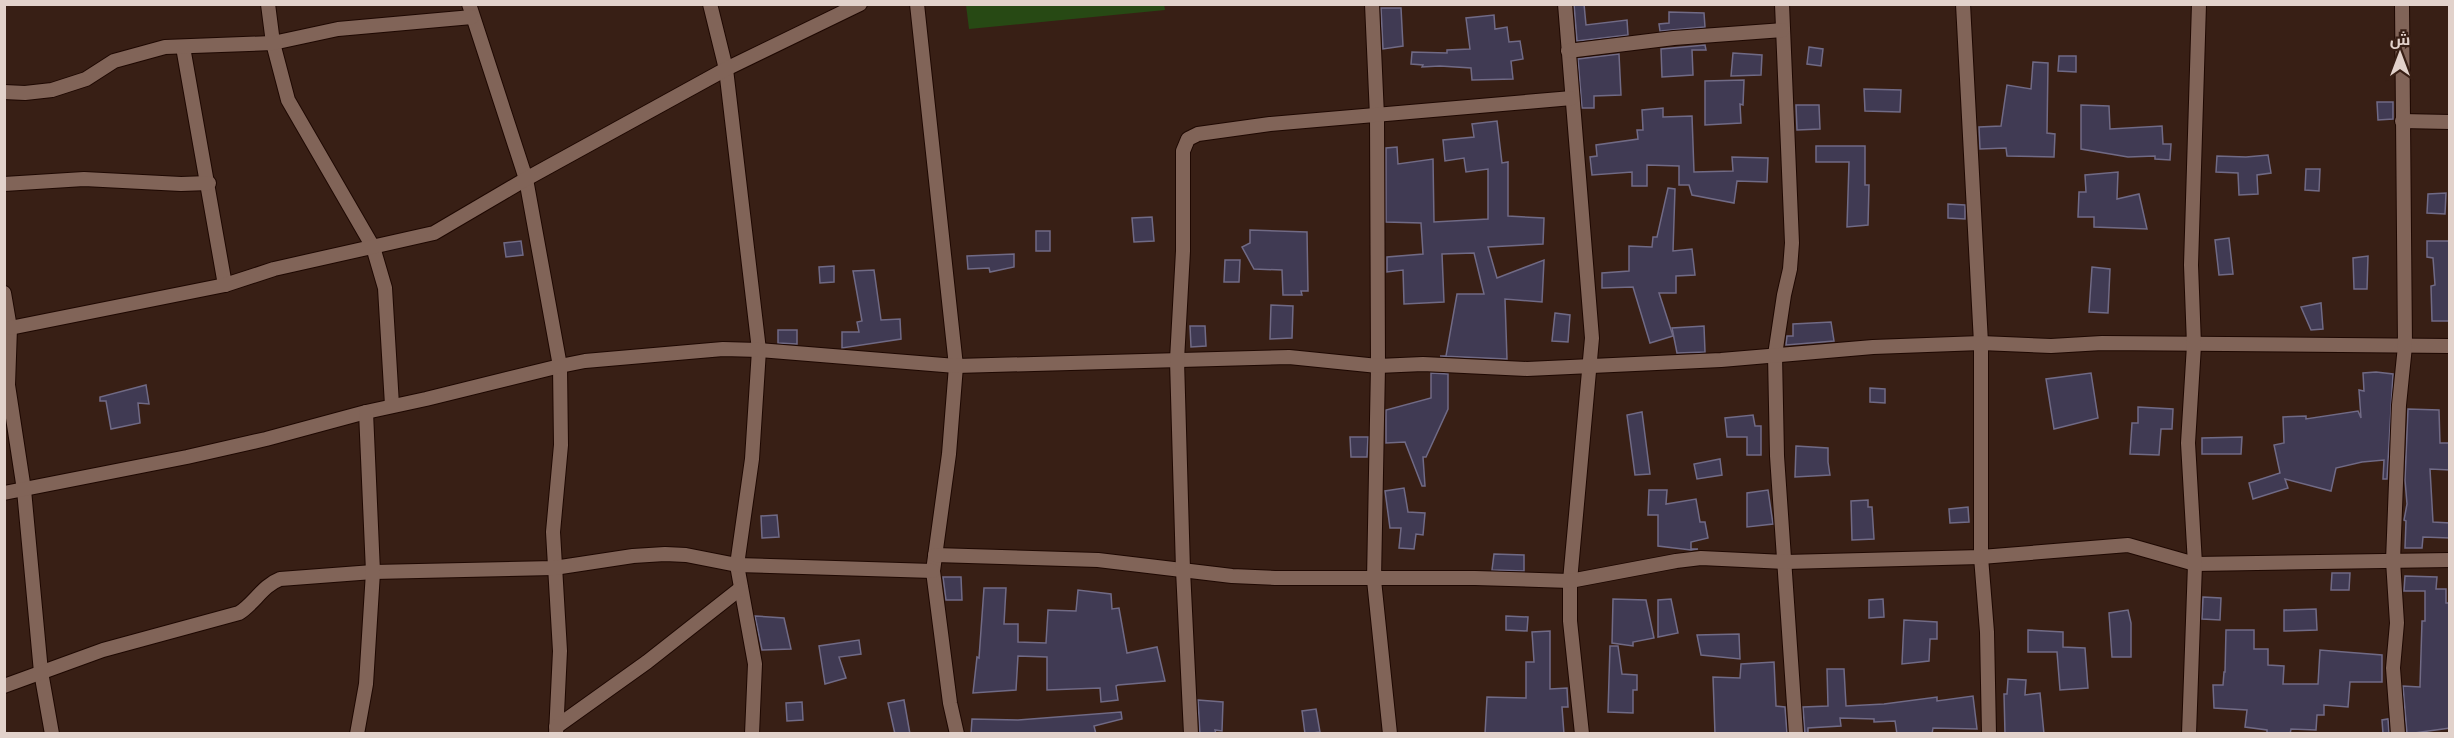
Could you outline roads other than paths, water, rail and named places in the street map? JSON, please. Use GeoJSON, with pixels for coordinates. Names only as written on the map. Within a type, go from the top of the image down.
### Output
{"type":"FeatureCollection","features":[{"type":"Feature","properties":{"kind":"street"},"geometry":{"type":"LineString","coordinates":[[268,4],[273,43],[288,100],[374,247],[385,288],[392,405]]}},
{"type":"Feature","properties":{"kind":"street"},"geometry":{"type":"LineString","coordinates":[[710,4],[726,69],[759,350],[752,459],[737,565],[755,664],[752,734]]}},
{"type":"Feature","properties":{"kind":"street"},"geometry":{"type":"LineString","coordinates":[[10,328],[225,285],[274,269],[434,233],[526,179],[726,69],[860,4]]}},
{"type":"Feature","properties":{"kind":"street"},"geometry":{"type":"LineString","coordinates":[[917,4],[956,366],[949,454],[933,571],[950,703],[957,734]]}},
{"type":"Feature","properties":{"kind":"street"},"geometry":{"type":"LineString","coordinates":[[1372,4],[1377,116],[1378,366],[1374,580],[1390,734]]}},
{"type":"Feature","properties":{"kind":"street"},"geometry":{"type":"LineString","coordinates":[[1565,4],[1592,338],[1570,581],[1570,621],[1582,734]]}},
{"type":"Feature","properties":{"kind":"street"},"geometry":{"type":"LineString","coordinates":[[1782,4],[1792,243],[1790,269],[1775,355],[1777,456],[1796,734]]}},
{"type":"Feature","properties":{"kind":"street"},"geometry":{"type":"LineString","coordinates":[[1963,4],[1981,343],[1981,557],[1987,632],[1989,734]]}},
{"type":"Feature","properties":{"kind":"street"},"geometry":{"type":"LineString","coordinates":[[2189,734],[2195,564],[2188,443],[2194,345],[2191,265],[2199,4]]}},
{"type":"Feature","properties":{"kind":"street"},"geometry":{"type":"LineString","coordinates":[[2398,734],[2394,668],[2397,623],[2394,561],[2398,405],[2405,346],[2402,4]]}},
{"type":"Feature","properties":{"kind":"street"},"geometry":{"type":"LineString","coordinates":[[4,92],[25,93],[52,90],[86,78],[114,61],[165,47],[273,43],[338,29],[471,11],[526,179],[560,366],[561,445],[553,532],[560,651],[556,730]]}},
{"type":"Feature","properties":{"kind":"street"},"geometry":{"type":"LineString","coordinates":[[1568,51],[1674,38],[1783,30]]}},
{"type":"Feature","properties":{"kind":"street"},"geometry":{"type":"LineString","coordinates":[[183,47],[225,285]]}},
{"type":"Feature","properties":{"kind":"street"},"geometry":{"type":"LineString","coordinates":[[1191,734],[1183,570],[1178,360],[1183,251],[1183,151],[1188,139],[1198,134],[1270,124],[1572,98]]}},
{"type":"Feature","properties":{"kind":"street"},"geometry":{"type":"LineString","coordinates":[[2402,122],[2450,122]]}},
{"type":"Feature","properties":{"kind":"street"},"geometry":{"type":"LineString","coordinates":[[4,184],[84,179],[181,184],[208,183]]}},
{"type":"Feature","properties":{"kind":"street"},"geometry":{"type":"LineString","coordinates":[[4,293],[10,328],[8,385],[24,490],[41,672],[52,734]]}},
{"type":"Feature","properties":{"kind":"street"},"geometry":{"type":"LineString","coordinates":[[4,493],[244,445],[392,405],[426,399],[560,366],[585,361],[711,350],[759,350],[956,366],[1290,357],[1378,366],[1423,364],[1527,369],[1873,347],[1981,343],[2051,346],[2102,343],[2450,346]]}},
{"type":"Feature","properties":{"kind":"street"},"geometry":{"type":"LineString","coordinates":[[357,734],[366,684],[373,572],[366,412]]}},
{"type":"Feature","properties":{"kind":"street"},"geometry":{"type":"LineString","coordinates":[[936,555],[1098,560],[1275,578],[1374,580],[1475,578],[1570,581],[1701,558],[1785,562],[1981,557],[2128,545],[2195,564],[2450,560]]}},
{"type":"Feature","properties":{"kind":"street"},"geometry":{"type":"LineString","coordinates":[[4,686],[103,650],[239,614],[248,608],[269,583],[280,579],[373,572],[554,568],[633,556],[665,555],[686,555],[737,565],[933,571]]}},
{"type":"Feature","properties":{"kind":"street"},"geometry":{"type":"LineString","coordinates":[[556,730],[741,588]]}}]}
